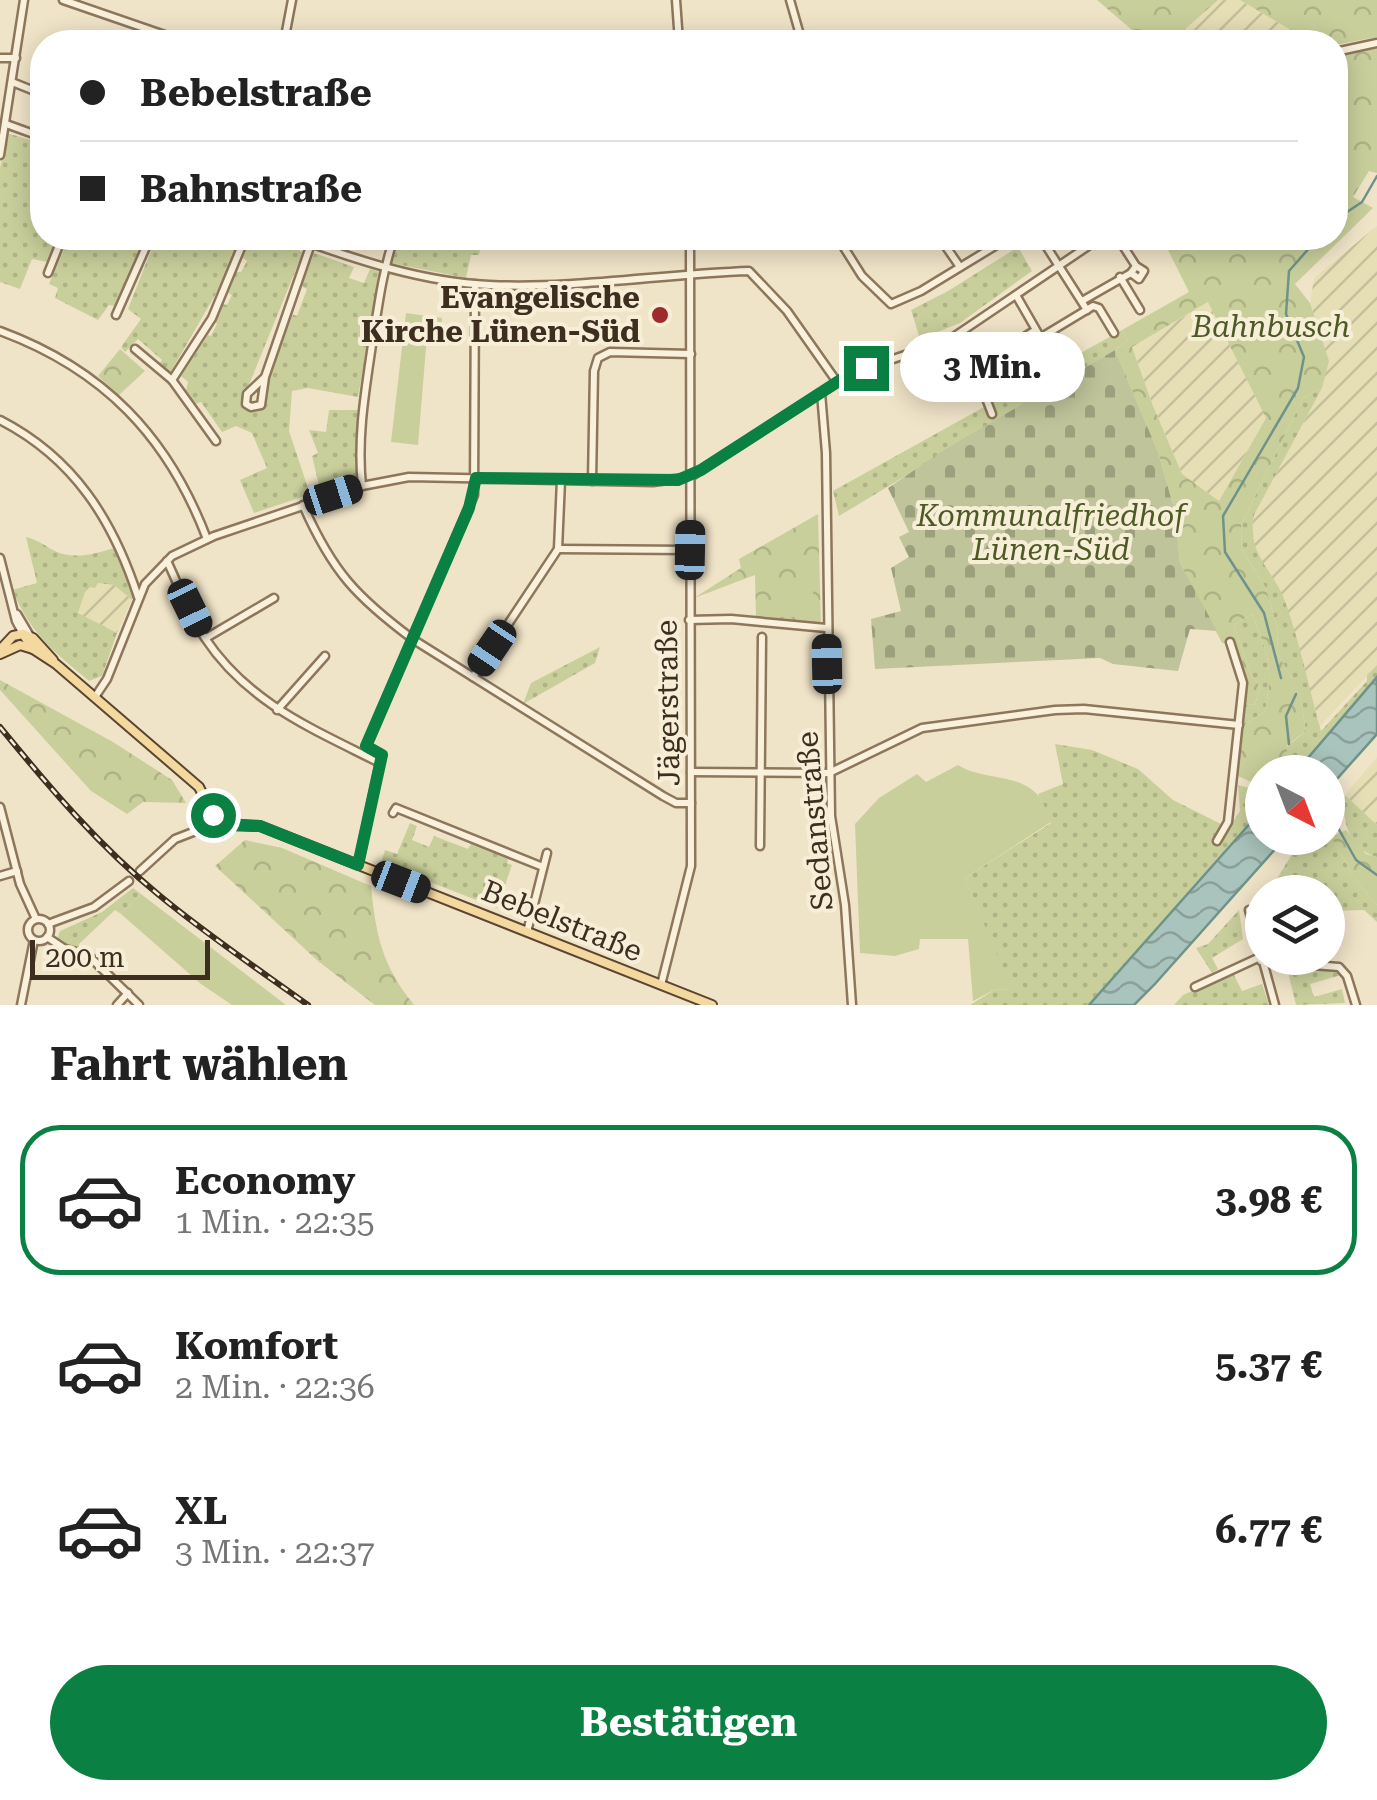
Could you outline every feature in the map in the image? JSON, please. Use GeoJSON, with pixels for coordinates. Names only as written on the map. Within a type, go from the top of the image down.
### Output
{"type":"FeatureCollection","features":[{"type":"Feature","properties":{"kind":"main road"},"geometry":{"type":"LineString","coordinates":[[26,632],[56,664]]}},
{"type":"Feature","properties":{"kind":"main road"},"geometry":{"type":"LineString","coordinates":[[5,648],[26,632]]}},
{"type":"Feature","properties":{"kind":"main road"},"geometry":{"type":"LineString","coordinates":[[26,632],[33,648]]}},
{"type":"Feature","properties":{"kind":"main road"},"geometry":{"type":"LineString","coordinates":[[5,648],[33,648],[56,664],[199,787],[213,815]]}},
{"type":"Feature","properties":{"kind":"main road"},"geometry":{"type":"LineString","coordinates":[[213,815],[222,817],[226,824],[221,833],[215,834],[206,827],[213,815]]}},
{"type":"Feature","properties":{"kind":"main road","name":"Bebelstraße"},"geometry":{"type":"LineString","coordinates":[[226,824],[260,826],[712,1005]]}},
{"type":"Feature","properties":{"kind":"street"},"geometry":{"type":"LineString","coordinates":[[0,155],[24,0]]}},
{"type":"Feature","properties":{"kind":"street"},"geometry":{"type":"LineString","coordinates":[[63,0],[151,30]]}},
{"type":"Feature","properties":{"kind":"street"},"geometry":{"type":"LineString","coordinates":[[286,30],[292,0]]}},
{"type":"Feature","properties":{"kind":"street"},"geometry":{"type":"LineString","coordinates":[[676,0],[678,30]]}},
{"type":"Feature","properties":{"kind":"street"},"geometry":{"type":"LineString","coordinates":[[790,0],[799,30]]}},
{"type":"Feature","properties":{"kind":"street"},"geometry":{"type":"LineString","coordinates":[[1348,49],[1377,43]]}},
{"type":"Feature","properties":{"kind":"street"},"geometry":{"type":"LineString","coordinates":[[0,58],[16,58]]}},
{"type":"Feature","properties":{"kind":"street"},"geometry":{"type":"LineString","coordinates":[[12,82],[30,89]]}},
{"type":"Feature","properties":{"kind":"street"},"geometry":{"type":"LineString","coordinates":[[6,124],[30,133]]}},
{"type":"Feature","properties":{"kind":"street"},"geometry":{"type":"LineString","coordinates":[[48,272],[57,250]]}},
{"type":"Feature","properties":{"kind":"street"},"geometry":{"type":"LineString","coordinates":[[116,315],[145,250]]}},
{"type":"Feature","properties":{"kind":"street"},"geometry":{"type":"LineString","coordinates":[[172,380],[212,318],[241,250]]}},
{"type":"Feature","properties":{"kind":"street"},"geometry":{"type":"LineString","coordinates":[[266,377],[247,394],[246,404],[260,405],[309,250]]}},
{"type":"Feature","properties":{"kind":"street"},"geometry":{"type":"LineString","coordinates":[[338,250],[384,268],[475,284],[534,284],[749,270],[787,312],[837,382]]}},
{"type":"Feature","properties":{"kind":"street"},"geometry":{"type":"LineString","coordinates":[[362,486],[360,444],[364,404],[390,250]]}},
{"type":"Feature","properties":{"kind":"street","name":"Jägerstraße"},"geometry":{"type":"LineString","coordinates":[[661,985],[690,874],[691,250]]}},
{"type":"Feature","properties":{"kind":"street"},"geometry":{"type":"LineString","coordinates":[[846,250],[862,276],[890,304],[920,292],[988,250]]}},
{"type":"Feature","properties":{"kind":"street"},"geometry":{"type":"LineString","coordinates":[[948,250],[960,267]]}},
{"type":"Feature","properties":{"kind":"street"},"geometry":{"type":"LineString","coordinates":[[1050,250],[1086,310]]}},
{"type":"Feature","properties":{"kind":"street"},"geometry":{"type":"LineString","coordinates":[[95,697],[107,679],[138,597],[150,578],[167,561],[207,539],[362,486],[409,476],[671,482],[690,477],[858,370],[938,345],[961,333],[1083,250]]}},
{"type":"Feature","properties":{"kind":"street"},"geometry":{"type":"LineString","coordinates":[[1082,301],[1133,270],[1124,250]]}},
{"type":"Feature","properties":{"kind":"street"},"geometry":{"type":"LineString","coordinates":[[1120,278],[1140,310]]}},
{"type":"Feature","properties":{"kind":"street"},"geometry":{"type":"LineString","coordinates":[[365,750],[469,508],[476,478],[475,284]]}},
{"type":"Feature","properties":{"kind":"street"},"geometry":{"type":"LineString","coordinates":[[1016,296],[1037,334],[1093,306],[1099,308],[1114,332]]}},
{"type":"Feature","properties":{"kind":"street"},"geometry":{"type":"LineString","coordinates":[[0,331],[74,366],[118,400],[179,475],[207,539]]}},
{"type":"Feature","properties":{"kind":"street"},"geometry":{"type":"LineString","coordinates":[[961,333],[992,414]]}},
{"type":"Feature","properties":{"kind":"street"},"geometry":{"type":"LineString","coordinates":[[135,349],[172,380],[216,441]]}},
{"type":"Feature","properties":{"kind":"street"},"geometry":{"type":"LineString","coordinates":[[592,480],[594,376],[598,358],[610,352],[691,354]]}},
{"type":"Feature","properties":{"kind":"street","name":"Sedanstraße"},"geometry":{"type":"LineString","coordinates":[[821,393],[826,452],[831,816],[845,905],[852,1005]]}},
{"type":"Feature","properties":{"kind":"street"},"geometry":{"type":"LineString","coordinates":[[0,420],[48,450],[90,494],[120,547],[138,597]]}},
{"type":"Feature","properties":{"kind":"street"},"geometry":{"type":"LineString","coordinates":[[473,677],[558,549],[561,480]]}},
{"type":"Feature","properties":{"kind":"street"},"geometry":{"type":"LineString","coordinates":[[303,505],[322,549],[379,614],[414,640],[663,796],[691,803]]}},
{"type":"Feature","properties":{"kind":"street"},"geometry":{"type":"LineString","coordinates":[[558,549],[690,550]]}},
{"type":"Feature","properties":{"kind":"street"},"geometry":{"type":"LineString","coordinates":[[0,558],[14,609],[26,632]]}},
{"type":"Feature","properties":{"kind":"street"},"geometry":{"type":"LineString","coordinates":[[167,561],[206,639],[242,682],[277,710],[382,755],[358,865]]}},
{"type":"Feature","properties":{"kind":"street"},"geometry":{"type":"LineString","coordinates":[[206,639],[274,598]]}},
{"type":"Feature","properties":{"kind":"street"},"geometry":{"type":"LineString","coordinates":[[5,648],[14,609]]}},
{"type":"Feature","properties":{"kind":"street"},"geometry":{"type":"LineString","coordinates":[[690,620],[730,619],[826,628]]}},
{"type":"Feature","properties":{"kind":"street"},"geometry":{"type":"LineString","coordinates":[[760,846],[762,637]]}},
{"type":"Feature","properties":{"kind":"street"},"geometry":{"type":"LineString","coordinates":[[1217,841],[1228,822],[1243,684],[1230,642]]}},
{"type":"Feature","properties":{"kind":"street"},"geometry":{"type":"LineString","coordinates":[[277,710],[325,656]]}},
{"type":"Feature","properties":{"kind":"street"},"geometry":{"type":"LineString","coordinates":[[690,772],[830,773],[922,728],[1008,715],[1084,709],[1239,725]]}},
{"type":"Feature","properties":{"kind":"street"},"geometry":{"type":"LineString","coordinates":[[0,807],[17,871],[36,919],[48,924],[94,908],[129,882]]}},
{"type":"Feature","properties":{"kind":"street"},"geometry":{"type":"LineString","coordinates":[[393,813],[396,808],[543,867]]}},
{"type":"Feature","properties":{"kind":"street"},"geometry":{"type":"LineString","coordinates":[[140,871],[174,839],[206,827]]}},
{"type":"Feature","properties":{"kind":"street"},"geometry":{"type":"LineString","coordinates":[[527,932],[547,853]]}},
{"type":"Feature","properties":{"kind":"street"},"geometry":{"type":"LineString","coordinates":[[0,876],[17,871]]}},
{"type":"Feature","properties":{"kind":"street"},"geometry":{"type":"LineString","coordinates":[[21,1005],[34,940],[28,927],[36,919]]}},
{"type":"Feature","properties":{"kind":"street"},"geometry":{"type":"LineString","coordinates":[[47,937],[48,924]]}},
{"type":"Feature","properties":{"kind":"street"},"geometry":{"type":"LineString","coordinates":[[34,940],[47,937],[65,949],[88,954],[138,1005]]}},
{"type":"Feature","properties":{"kind":"street"},"geometry":{"type":"LineString","coordinates":[[1194,987],[1245,966]]}},
{"type":"Feature","properties":{"kind":"street"},"geometry":{"type":"LineString","coordinates":[[1345,974],[1356,1005]]}},
{"type":"Feature","properties":{"kind":"street"},"geometry":{"type":"LineString","coordinates":[[1266,975],[1275,1005]]}},
{"type":"Feature","properties":{"kind":"street"},"geometry":{"type":"LineString","coordinates":[[116,1005],[128,994]]}},
{"type":"Feature","properties":{"kind":"shaded area"},"geometry":{"type":"Polygon","coordinates":[[[1218,0],[1240,0],[1291,30],[1184,30],[1218,0]]]}},
{"type":"Feature","properties":{"kind":"shaded area"},"geometry":{"type":"Polygon","coordinates":[[[1377,226],[1377,665],[1320,726],[1284,598],[1257,554],[1251,534],[1254,515],[1322,388],[1328,361],[1310,303],[1314,278],[1377,226]]]}},
{"type":"Feature","properties":{"kind":"shaded area"},"geometry":{"type":"Polygon","coordinates":[[[1209,302],[1266,418],[1219,501],[1182,474],[1132,347],[1209,302]]]}},
{"type":"Feature","properties":{"kind":"shaded area"},"geometry":{"type":"Polygon","coordinates":[[[114,585],[132,600],[117,633],[78,614],[86,586],[114,585]]]}},
{"type":"Feature","properties":{"kind":"shaded area"},"geometry":{"type":"Polygon","coordinates":[[[1377,757],[1377,825],[1345,795],[1377,757]]]}},
{"type":"Feature","properties":{"kind":"green space"},"geometry":{"type":"Polygon","coordinates":[[[1097,0],[1218,0],[1184,30],[1132,30],[1097,0]]]}},
{"type":"Feature","properties":{"kind":"green space"},"geometry":{"type":"Polygon","coordinates":[[[1240,0],[1377,0],[1377,37],[1348,43],[1348,30],[1291,30],[1240,0]]]}},
{"type":"Feature","properties":{"kind":"green space"},"geometry":{"type":"Polygon","coordinates":[[[1377,47],[1377,173],[1369,171],[1353,197],[1373,208],[1348,232],[1348,53],[1377,47]]]}},
{"type":"Feature","properties":{"kind":"green space"},"geometry":{"type":"Polygon","coordinates":[[[7,133],[30,140],[30,250],[52,250],[48,262],[32,259],[20,289],[0,282],[0,168],[7,133]]]}},
{"type":"Feature","properties":{"kind":"green space"},"geometry":{"type":"Polygon","coordinates":[[[64,250],[140,250],[115,306],[109,305],[98,320],[55,298],[58,288],[49,284],[64,250]]]}},
{"type":"Feature","properties":{"kind":"green space"},"geometry":{"type":"Polygon","coordinates":[[[151,250],[236,250],[218,290],[169,375],[158,366],[162,360],[138,339],[125,352],[121,347],[141,319],[128,309],[151,250]]]}},
{"type":"Feature","properties":{"kind":"green space"},"geometry":{"type":"Polygon","coordinates":[[[245,250],[303,252],[242,402],[256,412],[266,403],[268,377],[291,314],[297,316],[307,289],[301,286],[314,253],[354,267],[349,278],[364,283],[370,269],[380,272],[358,397],[308,388],[292,391],[289,431],[308,488],[319,485],[312,456],[318,453],[309,430],[326,432],[329,410],[358,410],[356,479],[254,513],[240,480],[267,468],[252,433],[236,426],[222,432],[201,402],[195,404],[186,391],[188,382],[181,376],[211,336],[223,304],[227,305],[236,272],[241,272],[247,261],[242,257],[245,250]]]}},
{"type":"Feature","properties":{"kind":"green space"},"geometry":{"type":"Polygon","coordinates":[[[396,250],[480,250],[479,255],[471,255],[466,278],[391,263],[396,250]]]}},
{"type":"Feature","properties":{"kind":"green space"},"geometry":{"type":"Polygon","coordinates":[[[1013,250],[1020,250],[1032,271],[960,323],[920,339],[911,310],[1013,250]]]}},
{"type":"Feature","properties":{"kind":"green space","name":"Bahnbusch"},"geometry":{"type":"Polygon","coordinates":[[[1168,250],[1330,250],[1295,284],[1310,303],[1329,361],[1322,388],[1303,398],[1241,525],[1242,550],[1266,588],[1278,631],[1277,653],[1299,690],[1306,731],[1286,746],[1288,755],[1245,755],[1245,779],[1238,776],[1243,726],[1265,711],[1268,661],[1252,614],[1234,625],[1251,675],[1260,687],[1255,705],[1245,704],[1247,683],[1235,644],[1222,643],[1180,563],[1175,512],[1158,452],[1115,350],[1128,340],[1122,330],[1189,292],[1168,250]],[[1208,302],[1132,347],[1182,474],[1219,501],[1266,418],[1208,302]]]}},
{"type":"Feature","properties":{"kind":"green space"},"geometry":{"type":"Polygon","coordinates":[[[406,313],[442,318],[441,337],[427,336],[418,445],[391,442],[406,313]]]}},
{"type":"Feature","properties":{"kind":"green space"},"geometry":{"type":"Polygon","coordinates":[[[1122,330],[1128,340],[1115,350],[839,516],[833,491],[1122,330]]]}},
{"type":"Feature","properties":{"kind":"green space"},"geometry":{"type":"Polygon","coordinates":[[[120,349],[145,371],[119,395],[98,376],[120,349]]]}},
{"type":"Feature","properties":{"kind":"green space","name":"Kommunalfriedhof Lünen-Süd"},"geometry":{"type":"Polygon","coordinates":[[[1115,350],[1158,452],[1175,512],[1180,563],[1217,631],[1190,629],[1178,671],[1113,664],[1100,658],[875,669],[871,619],[901,611],[891,568],[909,557],[899,537],[909,532],[888,488],[944,450],[1115,350]]]}},
{"type":"Feature","properties":{"kind":"green space"},"geometry":{"type":"Polygon","coordinates":[[[1322,388],[1254,515],[1254,541],[1285,601],[1321,731],[1377,665],[1377,677],[1310,755],[1288,755],[1286,747],[1306,731],[1299,691],[1277,653],[1278,631],[1266,588],[1242,550],[1241,525],[1303,398],[1322,388]]]}},
{"type":"Feature","properties":{"kind":"green space"},"geometry":{"type":"Polygon","coordinates":[[[818,514],[821,626],[756,620],[755,575],[694,598],[741,568],[739,559],[818,514]]]}},
{"type":"Feature","properties":{"kind":"green space"},"geometry":{"type":"Polygon","coordinates":[[[26,537],[57,552],[80,556],[117,547],[135,595],[132,600],[114,585],[87,586],[78,613],[117,633],[102,676],[89,681],[64,660],[35,630],[20,606],[12,590],[37,583],[26,537]]]}},
{"type":"Feature","properties":{"kind":"green space"},"geometry":{"type":"Polygon","coordinates":[[[772,588],[813,588],[813,617],[772,617],[772,588]]]}},
{"type":"Feature","properties":{"kind":"green space"},"geometry":{"type":"Polygon","coordinates":[[[1252,614],[1266,651],[1269,683],[1265,711],[1243,726],[1245,704],[1255,705],[1260,687],[1251,675],[1234,625],[1252,614]]]}},
{"type":"Feature","properties":{"kind":"green space"},"geometry":{"type":"Polygon","coordinates":[[[600,647],[595,663],[523,704],[531,683],[600,647]]]}},
{"type":"Feature","properties":{"kind":"green space"},"geometry":{"type":"Polygon","coordinates":[[[0,680],[113,742],[172,780],[186,803],[143,802],[127,814],[91,791],[0,690],[0,680]]]}},
{"type":"Feature","properties":{"kind":"green space"},"geometry":{"type":"Polygon","coordinates":[[[1055,744],[1092,750],[1138,769],[1173,800],[1229,828],[1240,811],[1238,785],[1245,787],[1245,829],[1089,1005],[970,1005],[994,990],[1010,989],[965,878],[1051,823],[1038,794],[1063,784],[1055,744]]]}},
{"type":"Feature","properties":{"kind":"green space"},"geometry":{"type":"Polygon","coordinates":[[[958,765],[1027,787],[1041,799],[1051,822],[965,878],[1011,989],[994,990],[973,1001],[968,939],[920,939],[919,949],[895,956],[860,953],[855,824],[879,798],[917,774],[926,782],[958,765]]]}},
{"type":"Feature","properties":{"kind":"green space"},"geometry":{"type":"Polygon","coordinates":[[[1345,795],[1377,825],[1377,857],[1360,848],[1349,833],[1345,795]]]}},
{"type":"Feature","properties":{"kind":"green space"},"geometry":{"type":"Polygon","coordinates":[[[410,823],[417,826],[412,840],[429,847],[434,836],[468,849],[471,844],[509,857],[507,863],[512,865],[497,908],[381,863],[385,850],[397,854],[410,823]]]}},
{"type":"Feature","properties":{"kind":"green space"},"geometry":{"type":"Polygon","coordinates":[[[1345,830],[1366,854],[1377,857],[1377,905],[1341,855],[1345,855],[1345,830]]]}},
{"type":"Feature","properties":{"kind":"green space"},"geometry":{"type":"Polygon","coordinates":[[[245,840],[282,848],[371,886],[382,949],[394,977],[414,1005],[375,1005],[318,961],[215,866],[245,840]]]}},
{"type":"Feature","properties":{"kind":"green space"},"geometry":{"type":"Polygon","coordinates":[[[1292,855],[1341,855],[1377,905],[1377,922],[1364,910],[1345,911],[1345,875],[1279,875],[1292,855]]]}},
{"type":"Feature","properties":{"kind":"green space"},"geometry":{"type":"Polygon","coordinates":[[[133,888],[141,894],[121,914],[115,910],[79,948],[57,939],[60,931],[102,912],[133,888]]]}},
{"type":"Feature","properties":{"kind":"green space"},"geometry":{"type":"Polygon","coordinates":[[[141,894],[286,1005],[232,1005],[201,984],[121,914],[141,894]]]}},
{"type":"Feature","properties":{"kind":"green space"},"geometry":{"type":"Polygon","coordinates":[[[1239,910],[1243,939],[1212,958],[1218,969],[1212,973],[1196,948],[1208,944],[1239,910]]]}},
{"type":"Feature","properties":{"kind":"green space"},"geometry":{"type":"Polygon","coordinates":[[[1233,973],[1242,991],[1262,984],[1269,1005],[1174,1005],[1183,995],[1233,973]]]}},
{"type":"Feature","properties":{"kind":"green space"},"geometry":{"type":"Polygon","coordinates":[[[1289,975],[1341,975],[1310,984],[1314,997],[1342,989],[1345,1003],[1296,1005],[1289,975]]]}},
{"type":"Feature","properties":{"kind":"water"},"geometry":{"type":"Polygon","coordinates":[[[1377,677],[1377,734],[1345,770],[1345,755],[1310,755],[1377,677]]]}},
{"type":"Feature","properties":{"kind":"water"},"geometry":{"type":"Polygon","coordinates":[[[1245,829],[1245,855],[1270,855],[1252,875],[1245,875],[1245,883],[1134,1005],[1089,1005],[1245,829]]]}},
{"type":"Feature","properties":{"kind":"waterway"},"geometry":{"type":"LineString","coordinates":[[1348,211],[1362,202],[1377,176]]}},
{"type":"Feature","properties":{"kind":"waterway"},"geometry":{"type":"LineString","coordinates":[[1281,678],[1264,613],[1225,552],[1223,516],[1298,388],[1304,357],[1286,314],[1289,271],[1307,250]]}},
{"type":"Feature","properties":{"kind":"waterway"},"geometry":{"type":"LineString","coordinates":[[1289,744],[1286,716],[1296,694]]}},
{"type":"Feature","properties":{"kind":"waterway"},"geometry":{"type":"LineString","coordinates":[[1345,840],[1356,860],[1377,875]]}},
{"type":"Feature","properties":{"kind":"railway"},"geometry":{"type":"LineString","coordinates":[[0,727],[75,815],[137,876],[195,924],[308,1005]]}},
{"type":"Feature","properties":{"kind":"place","name":"Evangelische Kirche Lünen-Süd"},"geometry":{"type":"Point","coordinates":[660,315]}},
{"type":"Feature","properties":{"kind":"route"},"geometry":{"type":"LineString","coordinates":[[213,815],[222,817],[226,824],[260,826],[358,865],[382,755],[366,746],[469,508],[476,478],[671,482],[690,477],[845,377],[866,368]]}}]}
